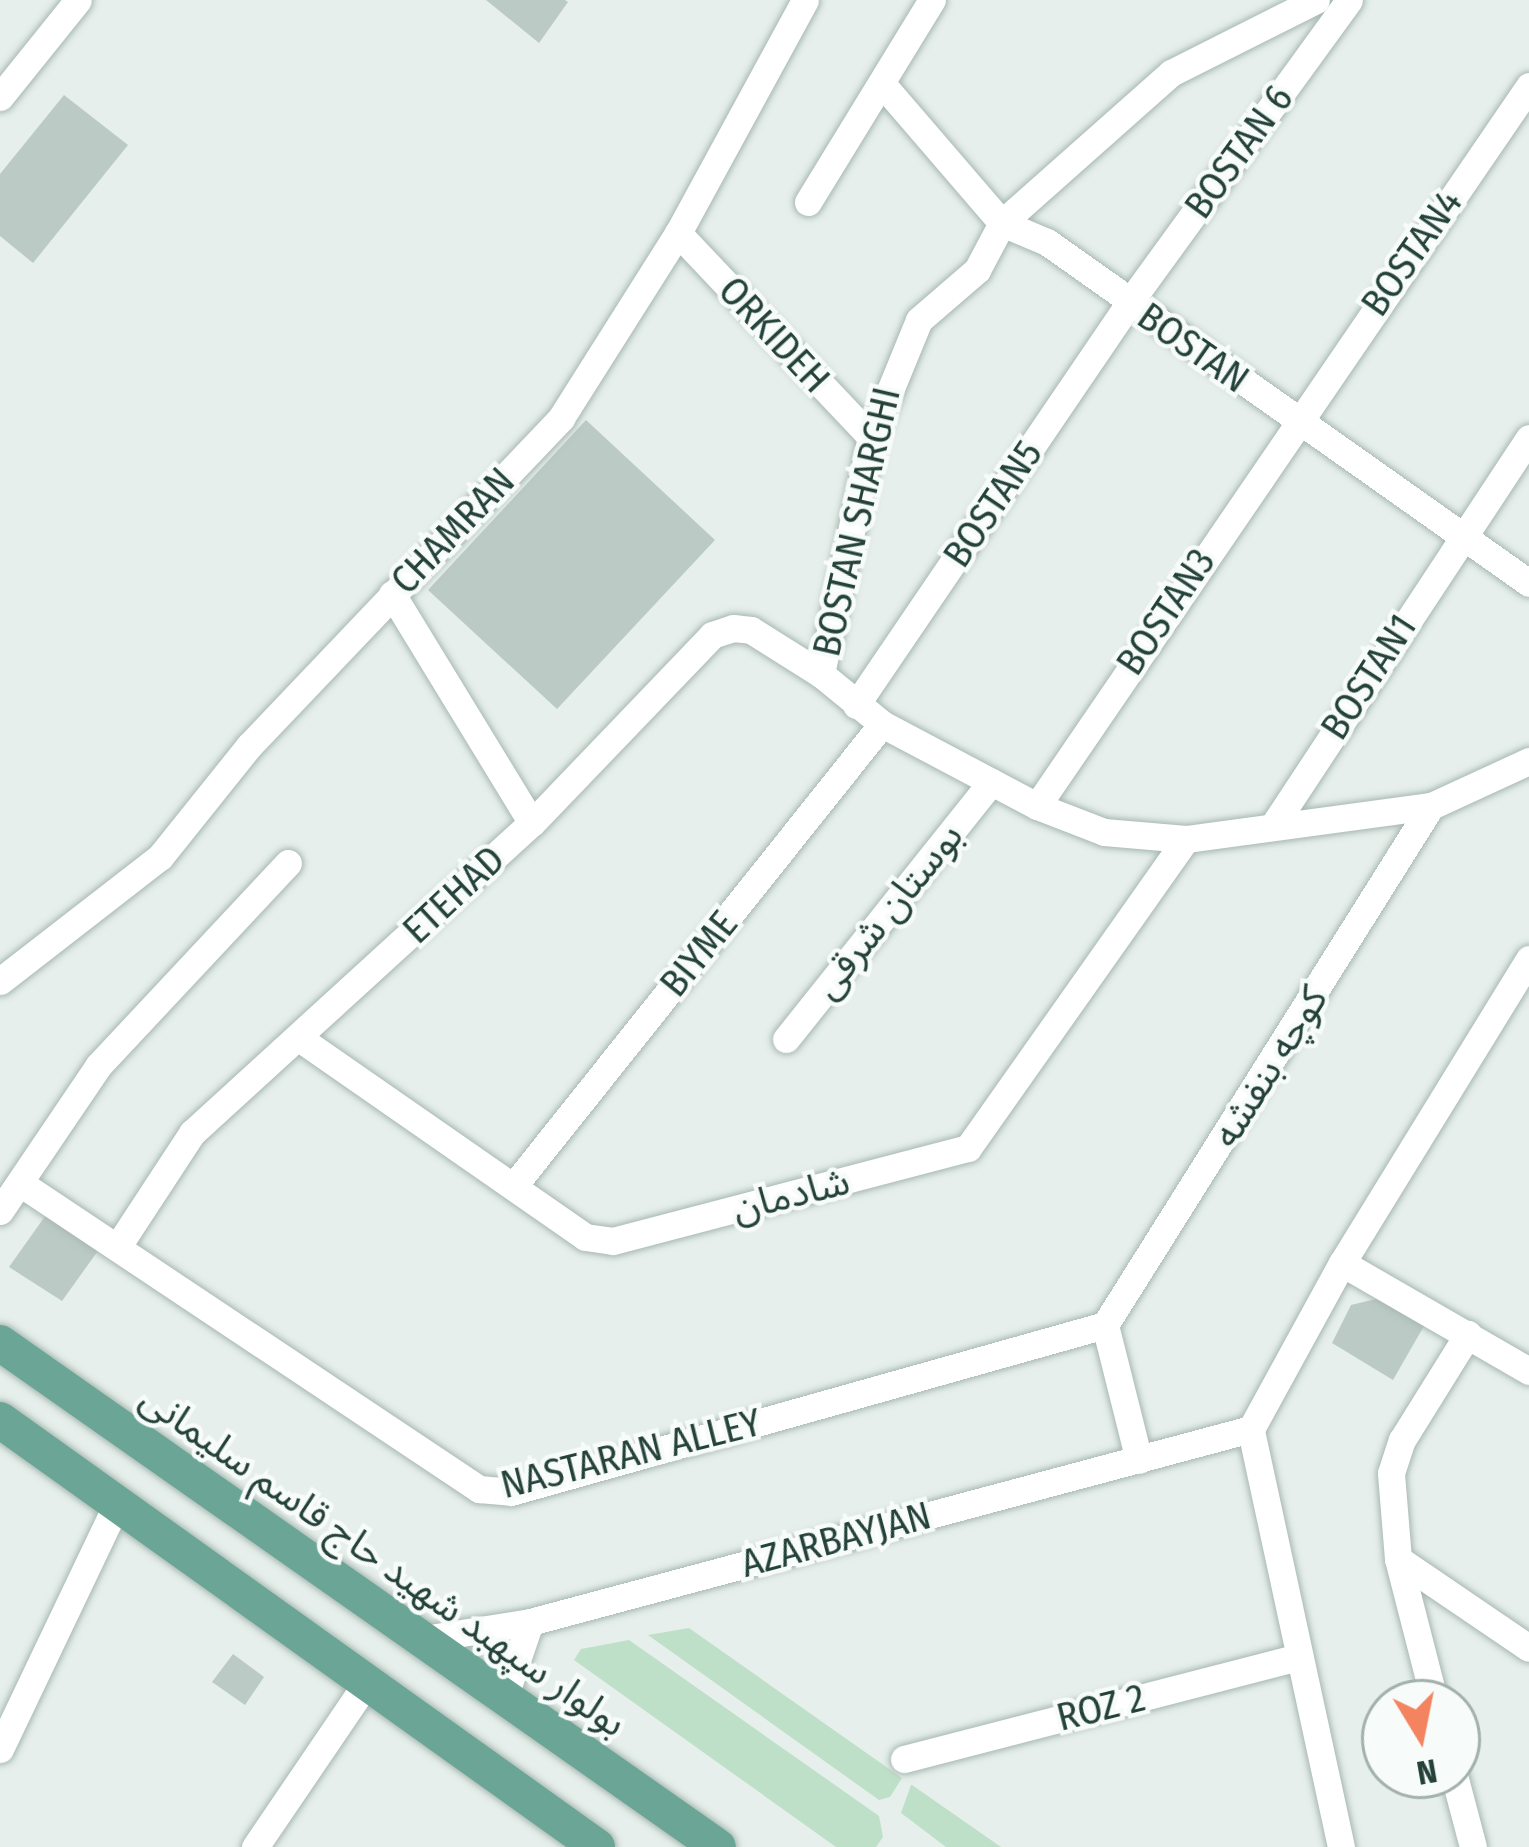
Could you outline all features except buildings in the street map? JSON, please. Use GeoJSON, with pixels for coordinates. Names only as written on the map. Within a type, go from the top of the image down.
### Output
{"type":"FeatureCollection","features":[{"type":"Feature","properties":{"kind":"main road","name":"بولوار سپهبد شهید حاج قاسم سلیمانی"},"geometry":{"type":"LineString","coordinates":[[0,1343],[718,1847]]}},
{"type":"Feature","properties":{"kind":"main road"},"geometry":{"type":"LineString","coordinates":[[0,1420],[597,1847]]}},
{"type":"Feature","properties":{"kind":"street"},"geometry":{"type":"LineString","coordinates":[[0,97],[78,0]]}},
{"type":"Feature","properties":{"kind":"street","name":"CHAMRAN"},"geometry":{"type":"LineString","coordinates":[[0,981],[160,857],[249,746],[561,418],[678,233],[806,0]]}},
{"type":"Feature","properties":{"kind":"street"},"geometry":{"type":"LineString","coordinates":[[808,202],[884,86],[932,0]]}},
{"type":"Feature","properties":{"kind":"street","name":"BOSTAN SHARGHI"},"geometry":{"type":"LineString","coordinates":[[1316,0],[1171,74],[1003,223],[977,270],[919,320],[871,437],[821,674],[882,724],[1036,806],[1104,832],[1186,839],[1275,823],[1431,806],[1529,761]]}},
{"type":"Feature","properties":{"kind":"street","name":"BOSTAN 6"},"geometry":{"type":"LineString","coordinates":[[1129,303],[1349,0]]}},
{"type":"Feature","properties":{"kind":"street","name":"BOSTAN"},"geometry":{"type":"LineString","coordinates":[[884,86],[1003,223],[1047,242],[1462,531],[1529,584]]}},
{"type":"Feature","properties":{"kind":"street","name":"BOSTAN4"},"geometry":{"type":"LineString","coordinates":[[1295,418],[1529,86]]}},
{"type":"Feature","properties":{"kind":"street","name":"ORKIDEH"},"geometry":{"type":"LineString","coordinates":[[678,233],[871,437]]}},
{"type":"Feature","properties":{"kind":"street","name":"BOSTAN5"},"geometry":{"type":"LineString","coordinates":[[856,705],[1129,303]]}},
{"type":"Feature","properties":{"kind":"street","name":"BOSTAN3"},"geometry":{"type":"LineString","coordinates":[[1036,806],[1295,418]]}},
{"type":"Feature","properties":{"kind":"street","name":"BOSTAN1"},"geometry":{"type":"LineString","coordinates":[[1275,823],[1462,531],[1529,437]]}},
{"type":"Feature","properties":{"kind":"street"},"geometry":{"type":"LineString","coordinates":[[392,594],[532,823]]}},
{"type":"Feature","properties":{"kind":"street","name":"ETEHAD"},"geometry":{"type":"LineString","coordinates":[[118,1246],[192,1133],[532,823],[712,635],[751,630],[821,674]]}},
{"type":"Feature","properties":{"kind":"street","name":"BIYME"},"geometry":{"type":"LineString","coordinates":[[516,1183],[882,724]]}},
{"type":"Feature","properties":{"kind":"street","name":"بوستان شرقی"},"geometry":{"type":"LineString","coordinates":[[786,1039],[992,782]]}},
{"type":"Feature","properties":{"kind":"street","name":"کوچه بنفشه"},"geometry":{"type":"LineString","coordinates":[[1105,1325],[1431,806]]}},
{"type":"Feature","properties":{"kind":"street","name":"شادمان"},"geometry":{"type":"LineString","coordinates":[[299,1038],[598,1242],[968,1148],[1186,839]]}},
{"type":"Feature","properties":{"kind":"street"},"geometry":{"type":"LineString","coordinates":[[0,1211],[98,1066],[287,863]]}},
{"type":"Feature","properties":{"kind":"street"},"geometry":{"type":"LineString","coordinates":[[1340,1847],[1251,1429],[1342,1263],[1529,959]]}},
{"type":"Feature","properties":{"kind":"street","name":"NASTARAN ALLEY"},"geometry":{"type":"LineString","coordinates":[[20,1184],[492,1492],[1105,1325]]}},
{"type":"Feature","properties":{"kind":"street"},"geometry":{"type":"LineString","coordinates":[[1342,1263],[1529,1371]]}},
{"type":"Feature","properties":{"kind":"street"},"geometry":{"type":"LineString","coordinates":[[1105,1325],[1139,1460]]}},
{"type":"Feature","properties":{"kind":"street"},"geometry":{"type":"LineString","coordinates":[[1430,1679],[1398,1559],[1390,1473],[1402,1440],[1468,1334]]}},
{"type":"Feature","properties":{"kind":"street","name":"AZARBAYJAN"},"geometry":{"type":"LineString","coordinates":[[418,1640],[530,1622],[1251,1429]]}},
{"type":"Feature","properties":{"kind":"street"},"geometry":{"type":"LineString","coordinates":[[0,1750],[117,1504]]}},
{"type":"Feature","properties":{"kind":"street"},"geometry":{"type":"LineString","coordinates":[[1398,1559],[1529,1648]]}},
{"type":"Feature","properties":{"kind":"street"},"geometry":{"type":"LineString","coordinates":[[504,1698],[530,1622]]}},
{"type":"Feature","properties":{"kind":"street","name":"ROZ 2"},"geometry":{"type":"LineString","coordinates":[[904,1759],[1299,1657]]}},
{"type":"Feature","properties":{"kind":"street"},"geometry":{"type":"LineString","coordinates":[[255,1847],[367,1682]]}},
{"type":"Feature","properties":{"kind":"street"},"geometry":{"type":"LineString","coordinates":[[1460,1799],[1473,1847]]}},
{"type":"Feature","properties":{"kind":"green space"},"geometry":{"type":"Polygon","coordinates":[[[689,1628],[902,1778],[890,1797],[879,1800],[648,1635],[689,1628]]]}},
{"type":"Feature","properties":{"kind":"green space"},"geometry":{"type":"Polygon","coordinates":[[[629,1640],[879,1816],[883,1837],[876,1847],[836,1847],[574,1660],[581,1649],[629,1640]]]}},
{"type":"Feature","properties":{"kind":"green space"},"geometry":{"type":"Polygon","coordinates":[[[911,1785],[1001,1847],[946,1847],[901,1813],[911,1785]]]}}]}
